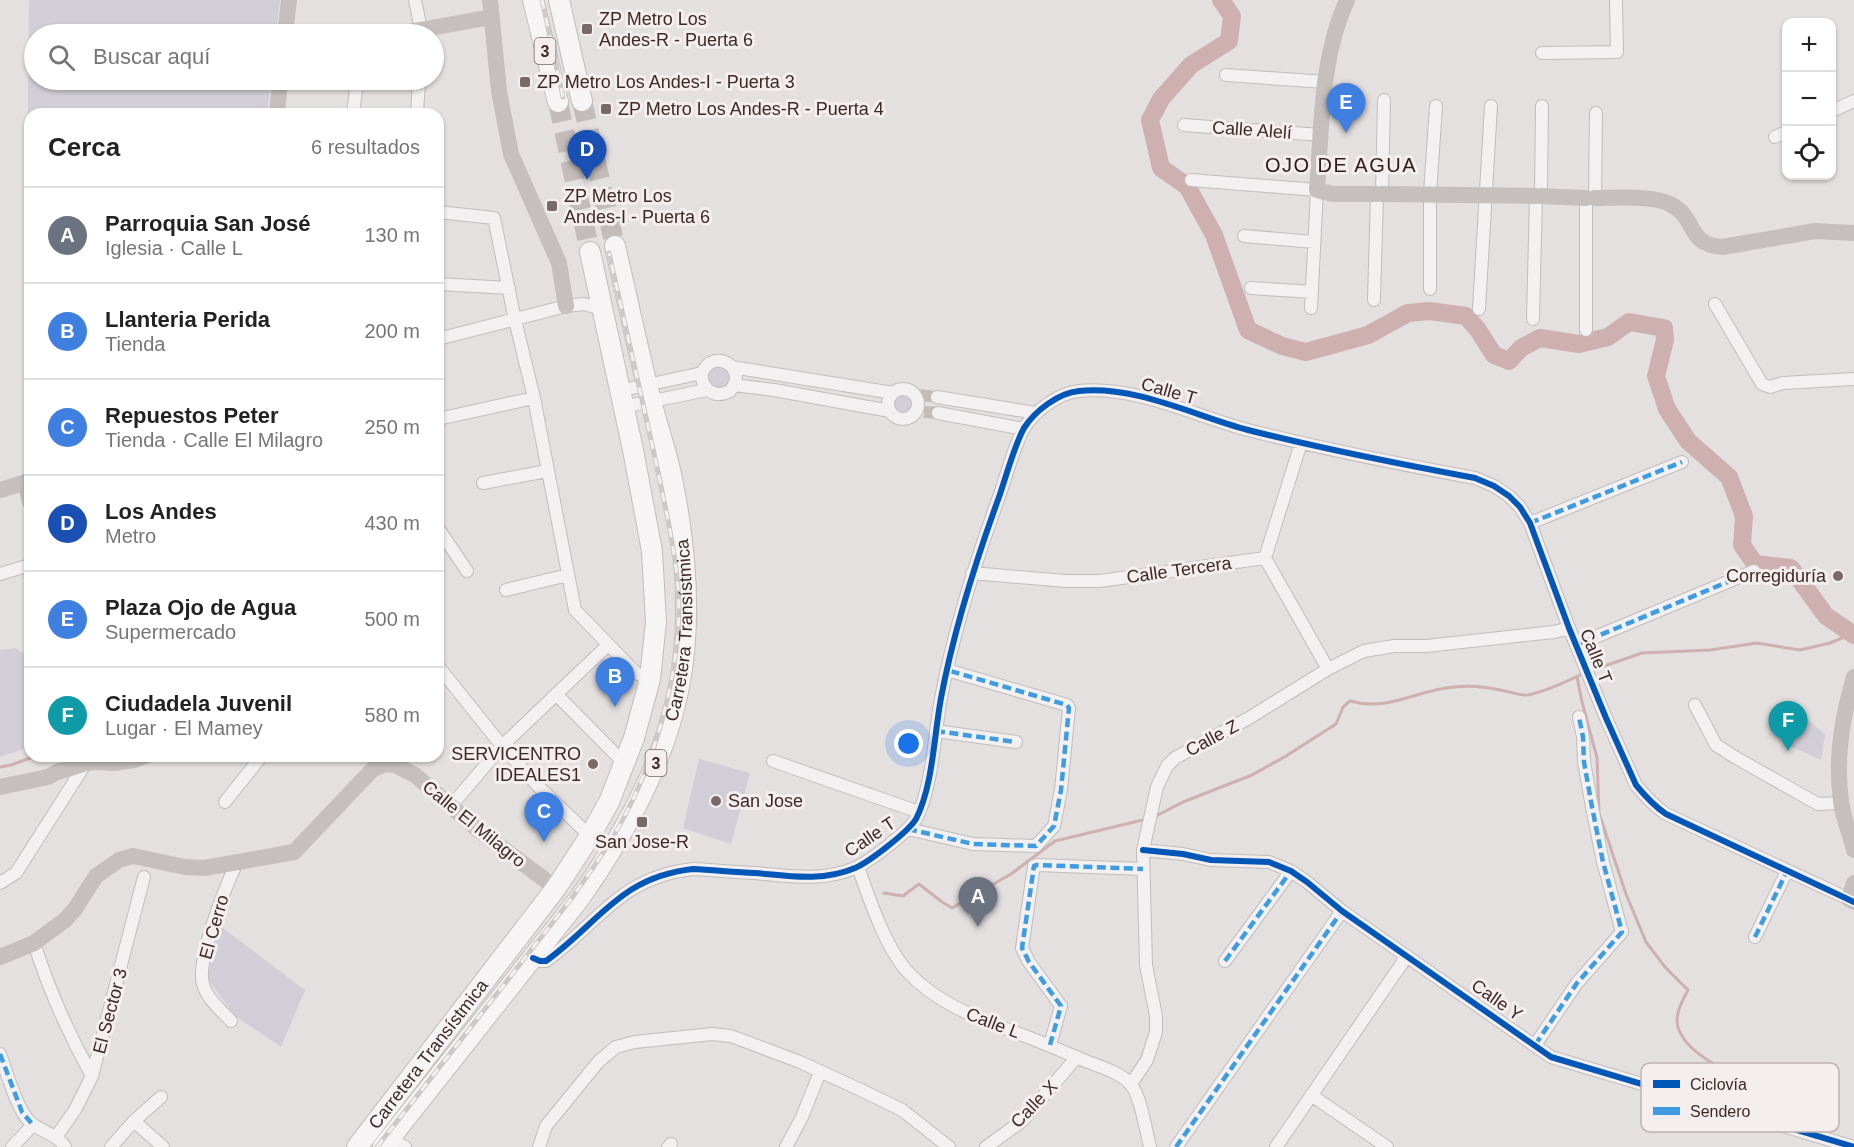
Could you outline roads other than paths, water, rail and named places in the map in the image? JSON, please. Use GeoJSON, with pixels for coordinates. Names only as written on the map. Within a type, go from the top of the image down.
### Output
{"type":"FeatureCollection","features":[{"type":"Feature","properties":{"kind":"main road","name":"3"},"geometry":{"type":"LineString","coordinates":[[533,0],[558,102]]}},
{"type":"Feature","properties":{"kind":"main road","name":"3"},"geometry":{"type":"LineString","coordinates":[[559,0],[582,101]]}},
{"type":"Feature","properties":{"kind":"main road","name":"Carretera Transístmica"},"geometry":{"type":"LineString","coordinates":[[392,1144],[579,899],[609,856],[656,762],[671,720],[679,688],[686,614],[685,563],[673,482],[649,394],[615,246]]}},
{"type":"Feature","properties":{"kind":"main road","name":"Carretera Transístmica"},"geometry":{"type":"LineString","coordinates":[[357,1147],[556,888],[590,836],[609,802],[634,738],[650,679],[656,622],[652,550],[590,252]]}},
{"type":"Feature","properties":{"kind":"street"},"geometry":{"type":"LineString","coordinates":[[286,24],[289,0]]}},
{"type":"Feature","properties":{"kind":"street"},"geometry":{"type":"LineString","coordinates":[[415,0],[420,24]]}},
{"type":"Feature","properties":{"kind":"street"},"geometry":{"type":"LineString","coordinates":[[490,0],[500,100],[510,154],[559,263],[566,306]]}},
{"type":"Feature","properties":{"kind":"street"},"geometry":{"type":"LineString","coordinates":[[1311,308],[1324,82],[1334,35],[1347,0]]}},
{"type":"Feature","properties":{"kind":"street"},"geometry":{"type":"LineString","coordinates":[[1542,52],[1617,52],[1616,0]]}},
{"type":"Feature","properties":{"kind":"street"},"geometry":{"type":"LineString","coordinates":[[444,28],[492,17]]}},
{"type":"Feature","properties":{"kind":"street"},"geometry":{"type":"LineString","coordinates":[[1226,75],[1324,82]]}},
{"type":"Feature","properties":{"kind":"street"},"geometry":{"type":"LineString","coordinates":[[277,108],[279,90]]}},
{"type":"Feature","properties":{"kind":"street"},"geometry":{"type":"LineString","coordinates":[[354,108],[356,90]]}},
{"type":"Feature","properties":{"kind":"street"},"geometry":{"type":"LineString","coordinates":[[417,108],[418,90]]}},
{"type":"Feature","properties":{"kind":"street"},"geometry":{"type":"LineString","coordinates":[[1374,300],[1384,100]]}},
{"type":"Feature","properties":{"kind":"street"},"geometry":{"type":"LineString","coordinates":[[1836,109],[1854,101]]}},
{"type":"Feature","properties":{"kind":"street"},"geometry":{"type":"LineString","coordinates":[[1479,309],[1491,105]]}},
{"type":"Feature","properties":{"kind":"street"},"geometry":{"type":"LineString","coordinates":[[1430,289],[1430,194],[1436,106]]}},
{"type":"Feature","properties":{"kind":"street"},"geometry":{"type":"LineString","coordinates":[[1533,319],[1542,106]]}},
{"type":"Feature","properties":{"kind":"street"},"geometry":{"type":"LineString","coordinates":[[1586,330],[1590,198],[1596,113]]}},
{"type":"Feature","properties":{"kind":"street","name":"Calle Alelí"},"geometry":{"type":"LineString","coordinates":[[1184,125],[1321,135]]}},
{"type":"Feature","properties":{"kind":"street"},"geometry":{"type":"LineString","coordinates":[[1191,180],[1317,190],[1333,194],[1538,196],[1663,201],[1682,212],[1699,240],[1712,246],[1722,247],[1815,231],[1854,232]]}},
{"type":"Feature","properties":{"kind":"street"},"geometry":{"type":"LineString","coordinates":[[444,213],[494,218],[534,398],[575,610],[636,673],[650,679]]}},
{"type":"Feature","properties":{"kind":"street"},"geometry":{"type":"LineString","coordinates":[[1244,236],[1314,242]]}},
{"type":"Feature","properties":{"kind":"street"},"geometry":{"type":"LineString","coordinates":[[444,284],[509,288]]}},
{"type":"Feature","properties":{"kind":"street"},"geometry":{"type":"LineString","coordinates":[[1251,288],[1312,292]]}},
{"type":"Feature","properties":{"kind":"street"},"geometry":{"type":"LineString","coordinates":[[444,338],[566,306],[584,304],[602,309]]}},
{"type":"Feature","properties":{"kind":"street"},"geometry":{"type":"LineString","coordinates":[[1715,304],[1762,384],[1770,387],[1782,383],[1810,380],[1854,380]]}},
{"type":"Feature","properties":{"kind":"street"},"geometry":{"type":"LineString","coordinates":[[707,390],[702,382],[702,373],[707,365],[722,361],[732,367],[893,393],[906,389],[917,395],[918,403],[915,412],[918,414],[898,418],[890,411],[734,385]]}},
{"type":"Feature","properties":{"kind":"street"},"geometry":{"type":"LineString","coordinates":[[621,399],[649,394],[707,390],[717,395],[723,394],[730,391],[734,385],[736,376],[732,367]]}},
{"type":"Feature","properties":{"kind":"street"},"geometry":{"type":"LineString","coordinates":[[649,394],[702,373]]}},
{"type":"Feature","properties":{"kind":"street","name":"Calle T"},"geometry":{"type":"LineString","coordinates":[[533,958],[546,961],[618,898],[641,882],[675,871],[701,870],[812,878],[834,875],[858,867],[908,830],[926,796],[947,670],[972,573],[1024,429],[1036,413],[1064,395],[1077,391],[1139,396],[1245,429],[1352,455],[1475,478],[1494,486],[1520,507],[1530,523],[1590,680],[1636,785],[1653,804],[1666,814],[1851,901]]}},
{"type":"Feature","properties":{"kind":"street"},"geometry":{"type":"LineString","coordinates":[[890,411],[888,402],[893,393]]}},
{"type":"Feature","properties":{"kind":"street"},"geometry":{"type":"LineString","coordinates":[[444,418],[534,398]]}},
{"type":"Feature","properties":{"kind":"street"},"geometry":{"type":"LineString","coordinates":[[937,398],[1036,413]]}},
{"type":"Feature","properties":{"kind":"street"},"geometry":{"type":"LineString","coordinates":[[986,421],[989,405]]}},
{"type":"Feature","properties":{"kind":"street"},"geometry":{"type":"LineString","coordinates":[[938,413],[1024,429]]}},
{"type":"Feature","properties":{"kind":"street"},"geometry":{"type":"LineString","coordinates":[[1301,443],[1264,558],[1328,669]]}},
{"type":"Feature","properties":{"kind":"street"},"geometry":{"type":"LineString","coordinates":[[1530,523],[1682,462]]}},
{"type":"Feature","properties":{"kind":"street"},"geometry":{"type":"LineString","coordinates":[[483,483],[548,471]]}},
{"type":"Feature","properties":{"kind":"street"},"geometry":{"type":"LineString","coordinates":[[0,490],[24,483]]}},
{"type":"Feature","properties":{"kind":"street"},"geometry":{"type":"LineString","coordinates":[[444,537],[467,571]]}},
{"type":"Feature","properties":{"kind":"street","name":"Calle Tercera"},"geometry":{"type":"LineString","coordinates":[[972,573],[1066,581],[1100,581],[1264,558]]}},
{"type":"Feature","properties":{"kind":"street"},"geometry":{"type":"LineString","coordinates":[[0,574],[24,567]]}},
{"type":"Feature","properties":{"kind":"street"},"geometry":{"type":"LineString","coordinates":[[1576,645],[1754,570]]}},
{"type":"Feature","properties":{"kind":"street"},"geometry":{"type":"LineString","coordinates":[[506,590],[568,575]]}},
{"type":"Feature","properties":{"kind":"street","name":"Calle Z"},"geometry":{"type":"LineString","coordinates":[[1131,1084],[1147,1060],[1156,1032],[1156,1016],[1146,965],[1143,850],[1157,787],[1167,766],[1175,758],[1215,738],[1328,669],[1364,651],[1554,632],[1569,628]]}},
{"type":"Feature","properties":{"kind":"street"},"geometry":{"type":"LineString","coordinates":[[450,806],[502,746],[608,645]]}},
{"type":"Feature","properties":{"kind":"street"},"geometry":{"type":"LineString","coordinates":[[908,830],[973,844],[1036,846],[1054,826],[1061,790],[1069,708],[1067,705],[947,670]]}},
{"type":"Feature","properties":{"kind":"street"},"geometry":{"type":"LineString","coordinates":[[444,674],[502,746],[539,787],[590,836]]}},
{"type":"Feature","properties":{"kind":"street"},"geometry":{"type":"LineString","coordinates":[[1854,677],[1839,744],[1838,771],[1841,803],[1854,850]]}},
{"type":"Feature","properties":{"kind":"street"},"geometry":{"type":"LineString","coordinates":[[556,694],[624,763]]}},
{"type":"Feature","properties":{"kind":"street"},"geometry":{"type":"LineString","coordinates":[[1695,705],[1716,745],[1818,804],[1841,803]]}},
{"type":"Feature","properties":{"kind":"street"},"geometry":{"type":"LineString","coordinates":[[1535,1046],[1577,982],[1622,932],[1592,807],[1580,717]]}},
{"type":"Feature","properties":{"kind":"street"},"geometry":{"type":"LineString","coordinates":[[936,731],[1016,742]]}},
{"type":"Feature","properties":{"kind":"street"},"geometry":{"type":"LineString","coordinates":[[0,787],[48,777],[86,763],[121,762]]}},
{"type":"Feature","properties":{"kind":"street"},"geometry":{"type":"LineString","coordinates":[[225,802],[257,762]]}},
{"type":"Feature","properties":{"kind":"street","name":"Calle El Milagro"},"geometry":{"type":"LineString","coordinates":[[0,957],[34,943],[65,921],[96,876],[119,860],[133,856],[185,867],[204,868],[294,852],[373,769],[392,762]]}},
{"type":"Feature","properties":{"kind":"street","name":"Calle El Milagro"},"geometry":{"type":"LineString","coordinates":[[400,762],[486,836],[556,888]]}},
{"type":"Feature","properties":{"kind":"street"},"geometry":{"type":"LineString","coordinates":[[773,762],[919,812]]}},
{"type":"Feature","properties":{"kind":"street"},"geometry":{"type":"LineString","coordinates":[[0,883],[16,873],[86,763]]}},
{"type":"Feature","properties":{"kind":"street","name":"Calle Y"},"geometry":{"type":"LineString","coordinates":[[1143,850],[1183,854],[1211,860],[1269,862],[1290,871],[1342,911],[1551,1057],[1641,1084]]}},
{"type":"Feature","properties":{"kind":"street","name":"El Cerro"},"geometry":{"type":"LineString","coordinates":[[231,1021],[207,993],[202,983],[201,972],[211,928],[224,890],[237,862]]}},
{"type":"Feature","properties":{"kind":"street"},"geometry":{"type":"LineString","coordinates":[[1050,1045],[1061,1006],[1029,962],[1022,948],[1034,866],[1143,869]]}},
{"type":"Feature","properties":{"kind":"street","name":"Calle L"},"geometry":{"type":"LineString","coordinates":[[858,867],[877,917],[896,956],[907,971],[926,988],[959,1010],[1050,1045],[1120,1076],[1131,1084]]}},
{"type":"Feature","properties":{"kind":"street"},"geometry":{"type":"LineString","coordinates":[[1226,961],[1290,871]]}},
{"type":"Feature","properties":{"kind":"street"},"geometry":{"type":"LineString","coordinates":[[1755,938],[1786,872]]}},
{"type":"Feature","properties":{"kind":"street","name":"El Sector 3"},"geometry":{"type":"LineString","coordinates":[[56,1137],[75,1110],[92,1076],[144,876]]}},
{"type":"Feature","properties":{"kind":"street"},"geometry":{"type":"LineString","coordinates":[[1851,901],[1854,883]]}},
{"type":"Feature","properties":{"kind":"street"},"geometry":{"type":"LineString","coordinates":[[1176,1147],[1342,911]]}},
{"type":"Feature","properties":{"kind":"street"},"geometry":{"type":"LineString","coordinates":[[34,943],[61,1016],[92,1076]]}},
{"type":"Feature","properties":{"kind":"street"},"geometry":{"type":"LineString","coordinates":[[1276,1147],[1407,956]]}},
{"type":"Feature","properties":{"kind":"street"},"geometry":{"type":"LineString","coordinates":[[539,1147],[546,1126],[599,1061],[616,1047],[634,1041],[712,1034],[731,1036],[800,1062],[902,1110],[949,1147]]}},
{"type":"Feature","properties":{"kind":"street"},"geometry":{"type":"LineString","coordinates":[[0,1054],[22,1112],[33,1125],[56,1137],[65,1147]]}},
{"type":"Feature","properties":{"kind":"street","name":"Calle X"},"geometry":{"type":"LineString","coordinates":[[986,1147],[1022,1121],[1077,1057]]}},
{"type":"Feature","properties":{"kind":"street"},"geometry":{"type":"LineString","coordinates":[[786,1147],[802,1117],[820,1072]]}},
{"type":"Feature","properties":{"kind":"street"},"geometry":{"type":"LineString","coordinates":[[1131,1084],[1136,1093],[1150,1147]]}},
{"type":"Feature","properties":{"kind":"street"},"geometry":{"type":"LineString","coordinates":[[1311,1095],[1387,1147]]}},
{"type":"Feature","properties":{"kind":"street"},"geometry":{"type":"LineString","coordinates":[[111,1147],[134,1121],[161,1097]]}},
{"type":"Feature","properties":{"kind":"street"},"geometry":{"type":"LineString","coordinates":[[134,1121],[163,1147]]}},
{"type":"Feature","properties":{"kind":"street"},"geometry":{"type":"LineString","coordinates":[[12,1147],[33,1125]]}},
{"type":"Feature","properties":{"kind":"street","name":"Calle Y"},"geometry":{"type":"LineString","coordinates":[[1804,1132],[1854,1147]]}},
{"type":"Feature","properties":{"kind":"waterway"},"geometry":{"type":"LineString","coordinates":[[1221,0],[1232,16],[1229,41],[1191,65],[1161,99],[1150,120],[1161,168],[1187,186],[1214,235],[1248,330],[1282,346],[1306,352],[1368,335],[1408,313],[1430,311],[1466,316],[1494,355],[1509,361],[1521,348],[1540,338],[1579,344],[1608,337],[1629,322],[1664,328],[1665,340],[1656,376],[1667,409],[1688,441],[1729,477],[1744,516],[1742,545],[1755,564],[1791,568],[1826,616],[1854,635]]}},
{"type":"Feature","properties":{"kind":"waterway"},"geometry":{"type":"LineString","coordinates":[[1590,671],[1642,653],[1710,650],[1757,643],[1800,650],[1830,643],[1852,634]]}},
{"type":"Feature","properties":{"kind":"waterway"},"geometry":{"type":"LineString","coordinates":[[1156,816],[1183,802],[1252,775],[1286,756],[1336,724],[1343,707],[1350,701],[1377,704],[1460,686],[1486,687],[1528,695],[1549,689],[1584,673]]}},
{"type":"Feature","properties":{"kind":"waterway"},"geometry":{"type":"LineString","coordinates":[[1577,677],[1597,758],[1599,813],[1626,894],[1646,942],[1665,967],[1688,990],[1678,1015],[1679,1030],[1693,1049],[1712,1063]]}},
{"type":"Feature","properties":{"kind":"waterway"},"geometry":{"type":"LineString","coordinates":[[0,767],[24,760]]}},
{"type":"Feature","properties":{"kind":"waterway"},"geometry":{"type":"LineString","coordinates":[[884,893],[903,896],[919,884],[952,908],[1011,874],[1055,841],[1147,819]]}},
{"type":"Feature","properties":{"kind":"tunnel"},"geometry":{"type":"LineString","coordinates":[[582,101],[615,246]]}},
{"type":"Feature","properties":{"kind":"tunnel"},"geometry":{"type":"LineString","coordinates":[[558,102],[590,252]]}},
{"type":"Feature","properties":{"kind":"tunnel"},"geometry":{"type":"LineString","coordinates":[[920,395],[937,397]]}},
{"type":"Feature","properties":{"kind":"tunnel"},"geometry":{"type":"LineString","coordinates":[[924,412],[938,413]]}},
{"type":"Feature","properties":{"kind":"railway"},"geometry":{"type":"LineString","coordinates":[[542,0],[563,97]]}},
{"type":"Feature","properties":{"kind":"railway"},"geometry":{"type":"LineString","coordinates":[[377,1147],[571,899],[600,858],[637,791],[658,735],[673,674],[679,614],[678,587],[668,520],[609,253]]}},
{"type":"Feature","properties":{"kind":"place","name":"ZP Metro Los Andes-R - Puerta 6"},"geometry":{"type":"Point","coordinates":[587,29]}},
{"type":"Feature","properties":{"kind":"place","name":"ZP Metro Los Andes-I - Puerta 3"},"geometry":{"type":"Point","coordinates":[525,82]}},
{"type":"Feature","properties":{"kind":"place","name":"ZP Metro Los Andes-R - Puerta 4"},"geometry":{"type":"Point","coordinates":[606,109]}},
{"type":"Feature","properties":{"kind":"place","name":"Plaza Ojo de Agua"},"geometry":{"type":"Point","coordinates":[1346,133]}},
{"type":"Feature","properties":{"kind":"place","name":"Los Andes"},"geometry":{"type":"Point","coordinates":[587,180]}},
{"type":"Feature","properties":{"kind":"place","name":"ZP Metro Los Andes-I - Puerta 6"},"geometry":{"type":"Point","coordinates":[552,206]}},
{"type":"Feature","properties":{"kind":"place","name":"Corregiduría"},"geometry":{"type":"Point","coordinates":[1838,576]}},
{"type":"Feature","properties":{"kind":"place","name":"Llanteria Perida"},"geometry":{"type":"Point","coordinates":[615,707]}},
{"type":"Feature","properties":{"kind":"place","name":"Ciudadela Juvenil"},"geometry":{"type":"Point","coordinates":[1788,751]}},
{"type":"Feature","properties":{"kind":"place","name":"SERVICENTRO IDEALES1"},"geometry":{"type":"Point","coordinates":[593,764]}},
{"type":"Feature","properties":{"kind":"place","name":"San Jose"},"geometry":{"type":"Point","coordinates":[716,801]}},
{"type":"Feature","properties":{"kind":"place","name":"San Jose-R"},"geometry":{"type":"Point","coordinates":[642,822]}},
{"type":"Feature","properties":{"kind":"place","name":"Repuestos Peter"},"geometry":{"type":"Point","coordinates":[544,842]}},
{"type":"Feature","properties":{"kind":"place","name":"Parroquia San José"},"geometry":{"type":"Point","coordinates":[978,927]}},
{"type":"Feature","properties":{"kind":"district","name":"OJO DE AGUA"},"geometry":{"type":"Point","coordinates":[1341,165]}}]}
